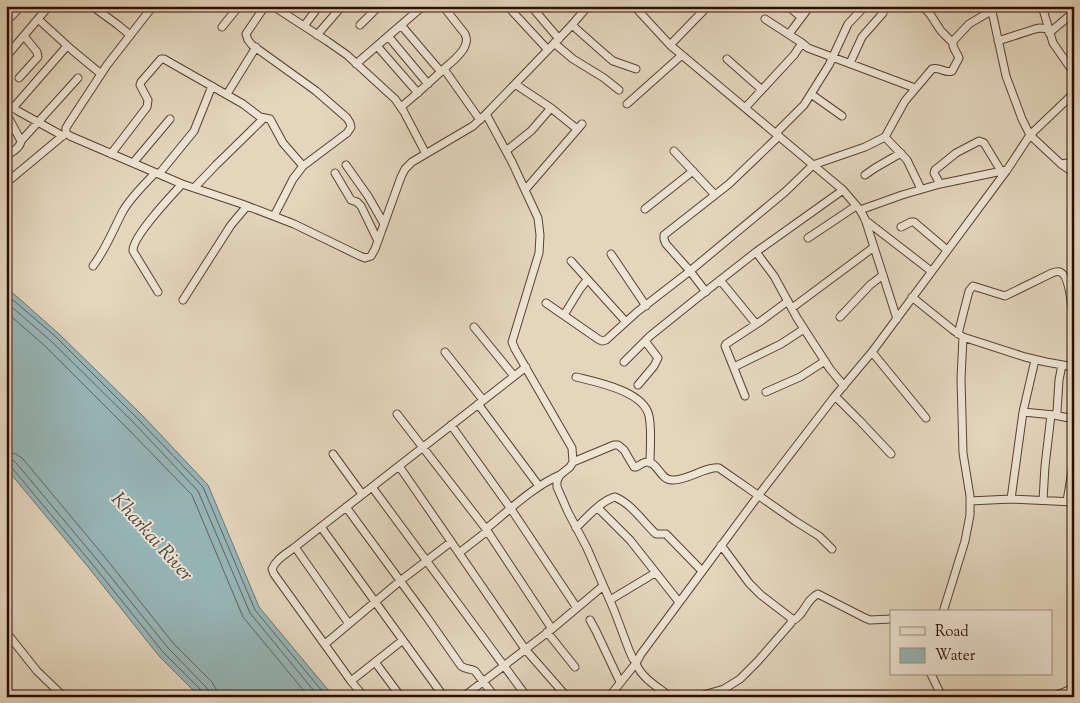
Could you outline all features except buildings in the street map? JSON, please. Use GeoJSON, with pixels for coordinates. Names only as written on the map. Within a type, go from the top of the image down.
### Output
{"type":"FeatureCollection","features":[{"type":"Feature","properties":{"kind":"street"},"geometry":{"type":"LineString","coordinates":[[6,22],[21,6]]}},
{"type":"Feature","properties":{"kind":"street"},"geometry":{"type":"LineString","coordinates":[[6,54],[10,52],[49,6]]}},
{"type":"Feature","properties":{"kind":"street"},"geometry":{"type":"LineString","coordinates":[[92,6],[130,35]]}},
{"type":"Feature","properties":{"kind":"street"},"geometry":{"type":"LineString","coordinates":[[6,183],[65,134],[69,122],[100,74],[153,6]]}},
{"type":"Feature","properties":{"kind":"street"},"geometry":{"type":"LineString","coordinates":[[222,27],[239,6]]}},
{"type":"Feature","properties":{"kind":"street"},"geometry":{"type":"LineString","coordinates":[[265,6],[246,34],[248,40],[316,91],[347,118],[351,127],[347,133],[303,166],[293,179],[274,216]]}},
{"type":"Feature","properties":{"kind":"street"},"geometry":{"type":"LineString","coordinates":[[273,6],[346,55],[395,99],[426,154]]}},
{"type":"Feature","properties":{"kind":"street"},"geometry":{"type":"LineString","coordinates":[[304,26],[318,6]]}},
{"type":"Feature","properties":{"kind":"street"},"geometry":{"type":"LineString","coordinates":[[317,35],[342,6]]}},
{"type":"Feature","properties":{"kind":"street"},"geometry":{"type":"LineString","coordinates":[[360,25],[379,6]]}},
{"type":"Feature","properties":{"kind":"street"},"geometry":{"type":"LineString","coordinates":[[356,64],[423,6]]}},
{"type":"Feature","properties":{"kind":"street"},"geometry":{"type":"LineString","coordinates":[[401,107],[463,50],[466,38],[443,6]]}},
{"type":"Feature","properties":{"kind":"street"},"geometry":{"type":"LineString","coordinates":[[531,6],[573,59],[604,78],[619,90]]}},
{"type":"Feature","properties":{"kind":"street"},"geometry":{"type":"LineString","coordinates":[[8,110],[182,184],[294,224],[365,258],[371,256],[378,241],[405,169],[412,162],[480,120],[557,41],[588,6]]}},
{"type":"Feature","properties":{"kind":"street"},"geometry":{"type":"LineString","coordinates":[[670,45],[708,6]]}},
{"type":"Feature","properties":{"kind":"street"},"geometry":{"type":"LineString","coordinates":[[788,6],[801,18]]}},
{"type":"Feature","properties":{"kind":"street"},"geometry":{"type":"LineString","coordinates":[[789,34],[810,6]]}},
{"type":"Feature","properties":{"kind":"street"},"geometry":{"type":"LineString","coordinates":[[706,292],[666,244],[664,235],[729,184],[778,135],[812,94],[833,57],[848,24],[865,6]]}},
{"type":"Feature","properties":{"kind":"street"},"geometry":{"type":"LineString","coordinates":[[546,303],[602,341],[606,340],[785,192],[813,165],[885,138],[905,101],[915,88],[934,68],[947,72],[952,71],[958,61],[952,42],[940,30],[930,14],[922,6]]}},
{"type":"Feature","properties":{"kind":"street"},"geometry":{"type":"LineString","coordinates":[[1042,6],[1053,43],[1074,73]]}},
{"type":"Feature","properties":{"kind":"street"},"geometry":{"type":"LineString","coordinates":[[635,7],[670,45],[843,190],[865,219],[897,319]]}},
{"type":"Feature","properties":{"kind":"street"},"geometry":{"type":"LineString","coordinates":[[952,42],[968,24],[991,8],[1006,76],[1030,135],[1061,164],[1074,172]]}},
{"type":"Feature","properties":{"kind":"street"},"geometry":{"type":"LineString","coordinates":[[512,11],[548,50]]}},
{"type":"Feature","properties":{"kind":"street"},"geometry":{"type":"LineString","coordinates":[[1049,31],[1074,12]]}},
{"type":"Feature","properties":{"kind":"street"},"geometry":{"type":"LineString","coordinates":[[850,63],[862,38],[883,13]]}},
{"type":"Feature","properties":{"kind":"street"},"geometry":{"type":"LineString","coordinates":[[38,19],[100,74]]}},
{"type":"Feature","properties":{"kind":"street"},"geometry":{"type":"LineString","coordinates":[[765,19],[802,42],[808,48],[915,88]]}},
{"type":"Feature","properties":{"kind":"street"},"geometry":{"type":"LineString","coordinates":[[401,25],[442,70],[480,120]]}},
{"type":"Feature","properties":{"kind":"street"},"geometry":{"type":"LineString","coordinates":[[572,25],[613,61],[636,69]]}},
{"type":"Feature","properties":{"kind":"street"},"geometry":{"type":"LineString","coordinates":[[998,41],[1040,28],[1049,31]]}},
{"type":"Feature","properties":{"kind":"street"},"geometry":{"type":"LineString","coordinates":[[20,78],[38,57],[37,52],[24,36]]}},
{"type":"Feature","properties":{"kind":"street"},"geometry":{"type":"LineString","coordinates":[[388,36],[428,84]]}},
{"type":"Feature","properties":{"kind":"street"},"geometry":{"type":"LineString","coordinates":[[745,108],[794,55],[802,42]]}},
{"type":"Feature","properties":{"kind":"street"},"geometry":{"type":"LineString","coordinates":[[8,110],[67,46]]}},
{"type":"Feature","properties":{"kind":"street"},"geometry":{"type":"LineString","coordinates":[[377,46],[418,93]]}},
{"type":"Feature","properties":{"kind":"street"},"geometry":{"type":"LineString","coordinates":[[227,94],[256,47]]}},
{"type":"Feature","properties":{"kind":"street"},"geometry":{"type":"LineString","coordinates":[[627,104],[682,55]]}},
{"type":"Feature","properties":{"kind":"street"},"geometry":{"type":"LineString","coordinates":[[111,154],[147,107],[148,100],[140,85],[161,58],[227,94],[264,118],[270,119],[283,143],[303,166]]}},
{"type":"Feature","properties":{"kind":"street"},"geometry":{"type":"LineString","coordinates":[[726,59],[761,90]]}},
{"type":"Feature","properties":{"kind":"street"},"geometry":{"type":"LineString","coordinates":[[6,145],[8,154],[21,145],[22,141],[38,122],[78,78]]}},
{"type":"Feature","properties":{"kind":"street"},"geometry":{"type":"LineString","coordinates":[[515,84],[580,127],[525,190]]}},
{"type":"Feature","properties":{"kind":"street"},"geometry":{"type":"LineString","coordinates":[[93,266],[103,252],[124,210],[138,191],[157,174],[194,131],[212,86]]}},
{"type":"Feature","properties":{"kind":"street"},"geometry":{"type":"LineString","coordinates":[[609,697],[758,496],[897,319],[1030,135],[1074,93]]}},
{"type":"Feature","properties":{"kind":"street"},"geometry":{"type":"LineString","coordinates":[[812,94],[842,116]]}},
{"type":"Feature","properties":{"kind":"street"},"geometry":{"type":"LineString","coordinates":[[506,151],[532,130],[551,108]]}},
{"type":"Feature","properties":{"kind":"street"},"geometry":{"type":"LineString","coordinates":[[8,110],[22,141]]}},
{"type":"Feature","properties":{"kind":"street"},"geometry":{"type":"LineString","coordinates":[[486,114],[538,218],[539,253],[512,342],[572,448],[573,462]]}},
{"type":"Feature","properties":{"kind":"street"},"geometry":{"type":"LineString","coordinates":[[194,188],[264,118]]}},
{"type":"Feature","properties":{"kind":"street"},"geometry":{"type":"LineString","coordinates":[[133,163],[170,119]]}},
{"type":"Feature","properties":{"kind":"street"},"geometry":{"type":"LineString","coordinates":[[885,138],[907,160],[921,189]]}},
{"type":"Feature","properties":{"kind":"street"},"geometry":{"type":"LineString","coordinates":[[940,184],[934,173],[935,170],[956,154],[979,141],[984,143],[1004,170]]}},
{"type":"Feature","properties":{"kind":"street"},"geometry":{"type":"LineString","coordinates":[[674,151],[715,195]]}},
{"type":"Feature","properties":{"kind":"street"},"geometry":{"type":"LineString","coordinates":[[865,176],[874,168],[901,152]]}},
{"type":"Feature","properties":{"kind":"street"},"geometry":{"type":"LineString","coordinates":[[1061,164],[1074,162]]}},
{"type":"Feature","properties":{"kind":"street"},"geometry":{"type":"LineString","coordinates":[[346,164],[384,224]]}},
{"type":"Feature","properties":{"kind":"street"},"geometry":{"type":"LineString","coordinates":[[808,238],[858,208],[940,184],[1004,170]]}},
{"type":"Feature","properties":{"kind":"street"},"geometry":{"type":"LineString","coordinates":[[645,209],[693,171]]}},
{"type":"Feature","properties":{"kind":"street"},"geometry":{"type":"LineString","coordinates":[[335,173],[351,200],[361,206],[378,241]]}},
{"type":"Feature","properties":{"kind":"street"},"geometry":{"type":"LineString","coordinates":[[158,292],[133,251],[133,245],[182,184]]}},
{"type":"Feature","properties":{"kind":"street"},"geometry":{"type":"LineString","coordinates":[[624,362],[645,341],[720,280],[843,190]]}},
{"type":"Feature","properties":{"kind":"street"},"geometry":{"type":"LineString","coordinates":[[183,300],[231,225],[247,206]]}},
{"type":"Feature","properties":{"kind":"street"},"geometry":{"type":"LineString","coordinates":[[865,219],[931,272]]}},
{"type":"Feature","properties":{"kind":"street"},"geometry":{"type":"LineString","coordinates":[[901,226],[914,222],[947,250]]}},
{"type":"Feature","properties":{"kind":"street"},"geometry":{"type":"LineString","coordinates":[[792,308],[874,246]]}},
{"type":"Feature","properties":{"kind":"street"},"geometry":{"type":"LineString","coordinates":[[756,252],[774,276],[834,375],[844,386]]}},
{"type":"Feature","properties":{"kind":"street"},"geometry":{"type":"LineString","coordinates":[[611,254],[646,306]]}},
{"type":"Feature","properties":{"kind":"street"},"geometry":{"type":"LineString","coordinates":[[571,261],[626,322]]}},
{"type":"Feature","properties":{"kind":"street"},"geometry":{"type":"LineString","coordinates":[[912,297],[960,335],[973,341],[1035,360],[1073,367],[1074,328],[1068,285],[1062,272],[1052,273],[1005,296],[976,286],[972,286],[968,291],[960,335],[963,453],[970,501],[970,515],[965,541],[944,610]]}},
{"type":"Feature","properties":{"kind":"street"},"geometry":{"type":"LineString","coordinates":[[840,317],[870,285],[883,275]]}},
{"type":"Feature","properties":{"kind":"street"},"geometry":{"type":"LineString","coordinates":[[564,315],[587,280]]}},
{"type":"Feature","properties":{"kind":"street"},"geometry":{"type":"LineString","coordinates":[[720,280],[756,324]]}},
{"type":"Feature","properties":{"kind":"street"},"geometry":{"type":"LineString","coordinates":[[745,396],[726,344],[788,301]]}},
{"type":"Feature","properties":{"kind":"street"},"geometry":{"type":"LineString","coordinates":[[474,327],[514,376]]}},
{"type":"Feature","properties":{"kind":"street"},"geometry":{"type":"LineString","coordinates":[[734,367],[781,344],[804,328]]}},
{"type":"Feature","properties":{"kind":"street"},"geometry":{"type":"LineString","coordinates":[[638,385],[654,366],[658,358],[645,341]]}},
{"type":"Feature","properties":{"kind":"street"},"geometry":{"type":"LineString","coordinates":[[444,352],[539,486]]}},
{"type":"Feature","properties":{"kind":"street"},"geometry":{"type":"LineString","coordinates":[[872,352],[926,418]]}},
{"type":"Feature","properties":{"kind":"street"},"geometry":{"type":"LineString","coordinates":[[1011,499],[1023,412],[1035,360]]}},
{"type":"Feature","properties":{"kind":"street"},"geometry":{"type":"LineString","coordinates":[[766,392],[800,377],[825,361]]}},
{"type":"Feature","properties":{"kind":"street"},"geometry":{"type":"LineString","coordinates":[[1043,500],[1045,466],[1053,415],[1057,412],[1062,365]]}},
{"type":"Feature","properties":{"kind":"street"},"geometry":{"type":"LineString","coordinates":[[364,697],[272,569],[276,562],[526,367]]}},
{"type":"Feature","properties":{"kind":"street"},"geometry":{"type":"LineString","coordinates":[[576,377],[612,386],[644,405],[649,416],[650,463]]}},
{"type":"Feature","properties":{"kind":"street"},"geometry":{"type":"LineString","coordinates":[[835,396],[891,454]]}},
{"type":"Feature","properties":{"kind":"street"},"geometry":{"type":"LineString","coordinates":[[1023,412],[1074,419]]}},
{"type":"Feature","properties":{"kind":"street"},"geometry":{"type":"LineString","coordinates":[[397,414],[486,529],[575,667]]}},
{"type":"Feature","properties":{"kind":"street"},"geometry":{"type":"LineString","coordinates":[[451,425],[511,509],[577,608]]}},
{"type":"Feature","properties":{"kind":"street"},"geometry":{"type":"LineString","coordinates":[[459,553],[539,486],[560,474],[573,462],[618,444],[634,467],[648,462],[656,467],[665,478],[673,480],[697,474],[711,468],[718,468],[819,536],[832,549]]}},
{"type":"Feature","properties":{"kind":"street"},"geometry":{"type":"LineString","coordinates":[[333,454],[362,494]]}},
{"type":"Feature","properties":{"kind":"street"},"geometry":{"type":"LineString","coordinates":[[970,501],[1011,499],[1070,501],[1074,460]]}},
{"type":"Feature","properties":{"kind":"street"},"geometry":{"type":"LineString","coordinates":[[399,466],[526,649],[568,697]]}},
{"type":"Feature","properties":{"kind":"street"},"geometry":{"type":"LineString","coordinates":[[560,474],[557,487],[604,586],[629,650],[640,672],[671,697]]}},
{"type":"Feature","properties":{"kind":"street"},"geometry":{"type":"LineString","coordinates":[[372,487],[526,697]]}},
{"type":"Feature","properties":{"kind":"street"},"geometry":{"type":"LineString","coordinates":[[576,528],[612,498],[619,499],[644,520],[656,534],[666,534],[702,571]]}},
{"type":"Feature","properties":{"kind":"street"},"geometry":{"type":"LineString","coordinates":[[346,507],[461,666],[464,669],[475,671],[494,697]]}},
{"type":"Feature","properties":{"kind":"street"},"geometry":{"type":"LineString","coordinates":[[598,508],[630,540],[679,602]]}},
{"type":"Feature","properties":{"kind":"street"},"geometry":{"type":"LineString","coordinates":[[321,527],[444,697]]}},
{"type":"Feature","properties":{"kind":"street"},"geometry":{"type":"LineString","coordinates":[[325,644],[400,581],[451,542]]}},
{"type":"Feature","properties":{"kind":"street"},"geometry":{"type":"LineString","coordinates":[[721,545],[749,583],[792,621]]}},
{"type":"Feature","properties":{"kind":"street"},"geometry":{"type":"LineString","coordinates":[[295,547],[349,624]]}},
{"type":"Feature","properties":{"kind":"street"},"geometry":{"type":"LineString","coordinates":[[610,600],[655,574]]}},
{"type":"Feature","properties":{"kind":"street"},"geometry":{"type":"LineString","coordinates":[[462,697],[550,631],[604,586]]}},
{"type":"Feature","properties":{"kind":"street"},"geometry":{"type":"LineString","coordinates":[[696,697],[724,689],[740,680],[792,621],[799,617],[814,595],[818,594],[870,620],[890,619]]}},
{"type":"Feature","properties":{"kind":"street"},"geometry":{"type":"LineString","coordinates":[[590,620],[620,682]]}},
{"type":"Feature","properties":{"kind":"street"},"geometry":{"type":"LineString","coordinates":[[6,632],[37,671],[64,697]]}},
{"type":"Feature","properties":{"kind":"street"},"geometry":{"type":"LineString","coordinates":[[351,681],[403,640]]}},
{"type":"Feature","properties":{"kind":"street"},"geometry":{"type":"LineString","coordinates":[[375,662],[401,697]]}},
{"type":"Feature","properties":{"kind":"street"},"geometry":{"type":"LineString","coordinates":[[932,676],[942,697]]}},
{"type":"Feature","properties":{"kind":"street"},"geometry":{"type":"LineString","coordinates":[[1052,697],[1067,694],[1074,688]]}},
{"type":"Feature","properties":{"kind":"street"},"geometry":{"type":"LineString","coordinates":[[614,690],[618,697]]}},
{"type":"Feature","properties":{"kind":"water","name":"Kharkai River"},"geometry":{"type":"Polygon","coordinates":[[[6,287],[58,333],[142,415],[208,485],[259,607],[334,697],[200,697],[159,656],[6,468],[6,287]]]}}]}
